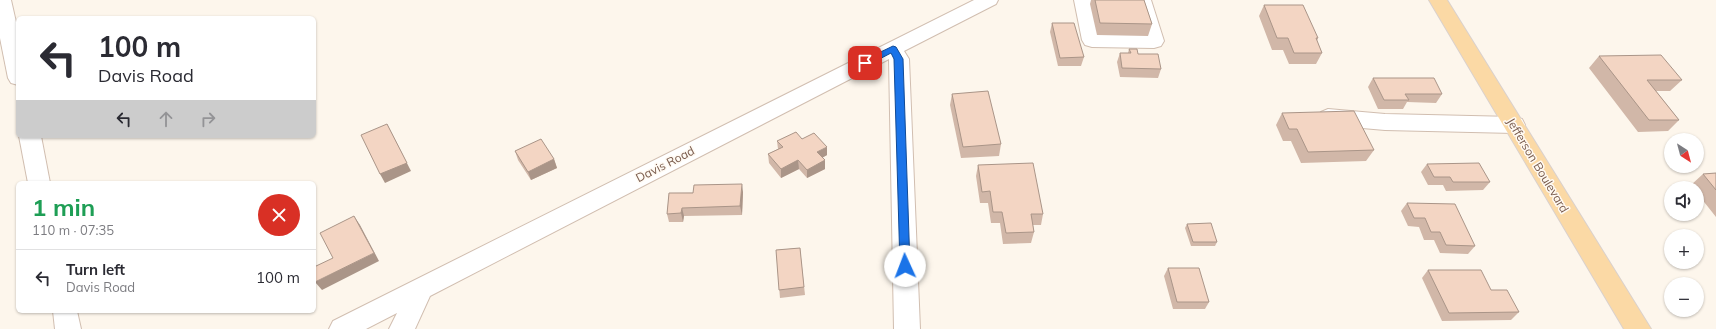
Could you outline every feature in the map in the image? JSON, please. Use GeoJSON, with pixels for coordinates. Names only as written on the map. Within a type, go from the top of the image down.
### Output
{"type":"FeatureCollection","features":[{"type":"Feature","properties":{"kind":"main road","name":"Jefferson Boulevard"},"geometry":{"type":"LineString","coordinates":[[1438,0],[1638,329]]}},
{"type":"Feature","properties":{"kind":"street"},"geometry":{"type":"LineString","coordinates":[[2,0],[16,68]]}},
{"type":"Feature","properties":{"kind":"street","name":"Davis Road"},"geometry":{"type":"LineString","coordinates":[[342,329],[989,0]]}},
{"type":"Feature","properties":{"kind":"street"},"geometry":{"type":"LineString","coordinates":[[1084,0],[1092,40],[1154,41],[1142,0]]}},
{"type":"Feature","properties":{"kind":"street"},"geometry":{"type":"LineString","coordinates":[[893,49],[899,59],[907,329]]}},
{"type":"Feature","properties":{"kind":"street"},"geometry":{"type":"LineString","coordinates":[[1314,115],[1384,122],[1514,125]]}},
{"type":"Feature","properties":{"kind":"street"},"geometry":{"type":"LineString","coordinates":[[30,138],[39,181]]}},
{"type":"Feature","properties":{"kind":"street"},"geometry":{"type":"LineString","coordinates":[[402,329],[422,288]]}},
{"type":"Feature","properties":{"kind":"street"},"geometry":{"type":"LineString","coordinates":[[65,313],[68,329]]}},
{"type":"Feature","properties":{"kind":"building"},"geometry":{"type":"Polygon","coordinates":[[[1095,0],[1144,0],[1152,24],[1100,23],[1095,0]]]}},
{"type":"Feature","properties":{"kind":"building"},"geometry":{"type":"Polygon","coordinates":[[[1264,5],[1303,5],[1318,38],[1316,38],[1322,53],[1294,53],[1288,38],[1277,38],[1264,5]]]}},
{"type":"Feature","properties":{"kind":"building"},"geometry":{"type":"Polygon","coordinates":[[[1052,23],[1074,23],[1084,57],[1060,58],[1052,23]]]}},
{"type":"Feature","properties":{"kind":"building"},"geometry":{"type":"Polygon","coordinates":[[[1129,49],[1137,49],[1138,54],[1158,54],[1161,69],[1122,68],[1120,53],[1131,53],[1129,49]]]}},
{"type":"Feature","properties":{"kind":"building"},"geometry":{"type":"Polygon","coordinates":[[[1661,55],[1682,80],[1647,80],[1679,120],[1649,120],[1599,56],[1661,55]]]}},
{"type":"Feature","properties":{"kind":"building"},"geometry":{"type":"Polygon","coordinates":[[[1373,78],[1434,78],[1442,94],[1405,94],[1409,100],[1384,100],[1373,78]]]}},
{"type":"Feature","properties":{"kind":"building"},"geometry":{"type":"Polygon","coordinates":[[[988,91],[1001,144],[963,147],[952,94],[988,91]]]}},
{"type":"Feature","properties":{"kind":"building"},"geometry":{"type":"Polygon","coordinates":[[[1354,111],[1374,150],[1308,152],[1297,129],[1289,129],[1282,113],[1354,111]]]}},
{"type":"Feature","properties":{"kind":"building"},"geometry":{"type":"Polygon","coordinates":[[[387,124],[407,163],[380,174],[361,135],[387,124]]]}},
{"type":"Feature","properties":{"kind":"building"},"geometry":{"type":"Polygon","coordinates":[[[796,132],[802,139],[814,133],[827,147],[817,152],[825,160],[807,170],[798,160],[781,169],[768,154],[783,147],[777,141],[796,132]]]}},
{"type":"Feature","properties":{"kind":"building"},"geometry":{"type":"Polygon","coordinates":[[[541,139],[554,159],[528,172],[515,151],[541,139]]]}},
{"type":"Feature","properties":{"kind":"building"},"geometry":{"type":"Polygon","coordinates":[[[1033,163],[1043,214],[1031,214],[1034,232],[1006,233],[1002,212],[993,212],[990,191],[982,192],[978,165],[1033,163]]]}},
{"type":"Feature","properties":{"kind":"building"},"geometry":{"type":"Polygon","coordinates":[[[1479,163],[1490,182],[1453,182],[1450,177],[1434,177],[1427,164],[1479,163]]]}},
{"type":"Feature","properties":{"kind":"building"},"geometry":{"type":"Polygon","coordinates":[[[1716,173],[1716,190],[1703,174],[1716,173]]]}},
{"type":"Feature","properties":{"kind":"building"},"geometry":{"type":"Polygon","coordinates":[[[742,184],[740,206],[682,208],[681,213],[667,214],[669,193],[693,193],[694,185],[742,184]]]}},
{"type":"Feature","properties":{"kind":"building"},"geometry":{"type":"Polygon","coordinates":[[[1407,203],[1455,204],[1475,246],[1446,245],[1440,232],[1431,232],[1425,218],[1414,218],[1407,203]]]}},
{"type":"Feature","properties":{"kind":"building"},"geometry":{"type":"Polygon","coordinates":[[[354,216],[374,253],[316,282],[316,266],[333,258],[320,233],[354,216]]]}},
{"type":"Feature","properties":{"kind":"building"},"geometry":{"type":"Polygon","coordinates":[[[1211,223],[1217,242],[1193,242],[1187,224],[1211,223]]]}},
{"type":"Feature","properties":{"kind":"building"},"geometry":{"type":"Polygon","coordinates":[[[800,248],[804,287],[779,290],[776,250],[800,248]]]}},
{"type":"Feature","properties":{"kind":"building"},"geometry":{"type":"Polygon","coordinates":[[[1168,268],[1199,268],[1209,302],[1177,302],[1168,268]]]}},
{"type":"Feature","properties":{"kind":"building"},"geometry":{"type":"Polygon","coordinates":[[[1428,270],[1481,270],[1491,290],[1507,290],[1519,312],[1449,313],[1428,270]]]}},
{"type":"Feature","properties":{"kind":"route"},"geometry":{"type":"LineString","coordinates":[[865,63],[893,49],[899,59],[905,266]]}}]}
